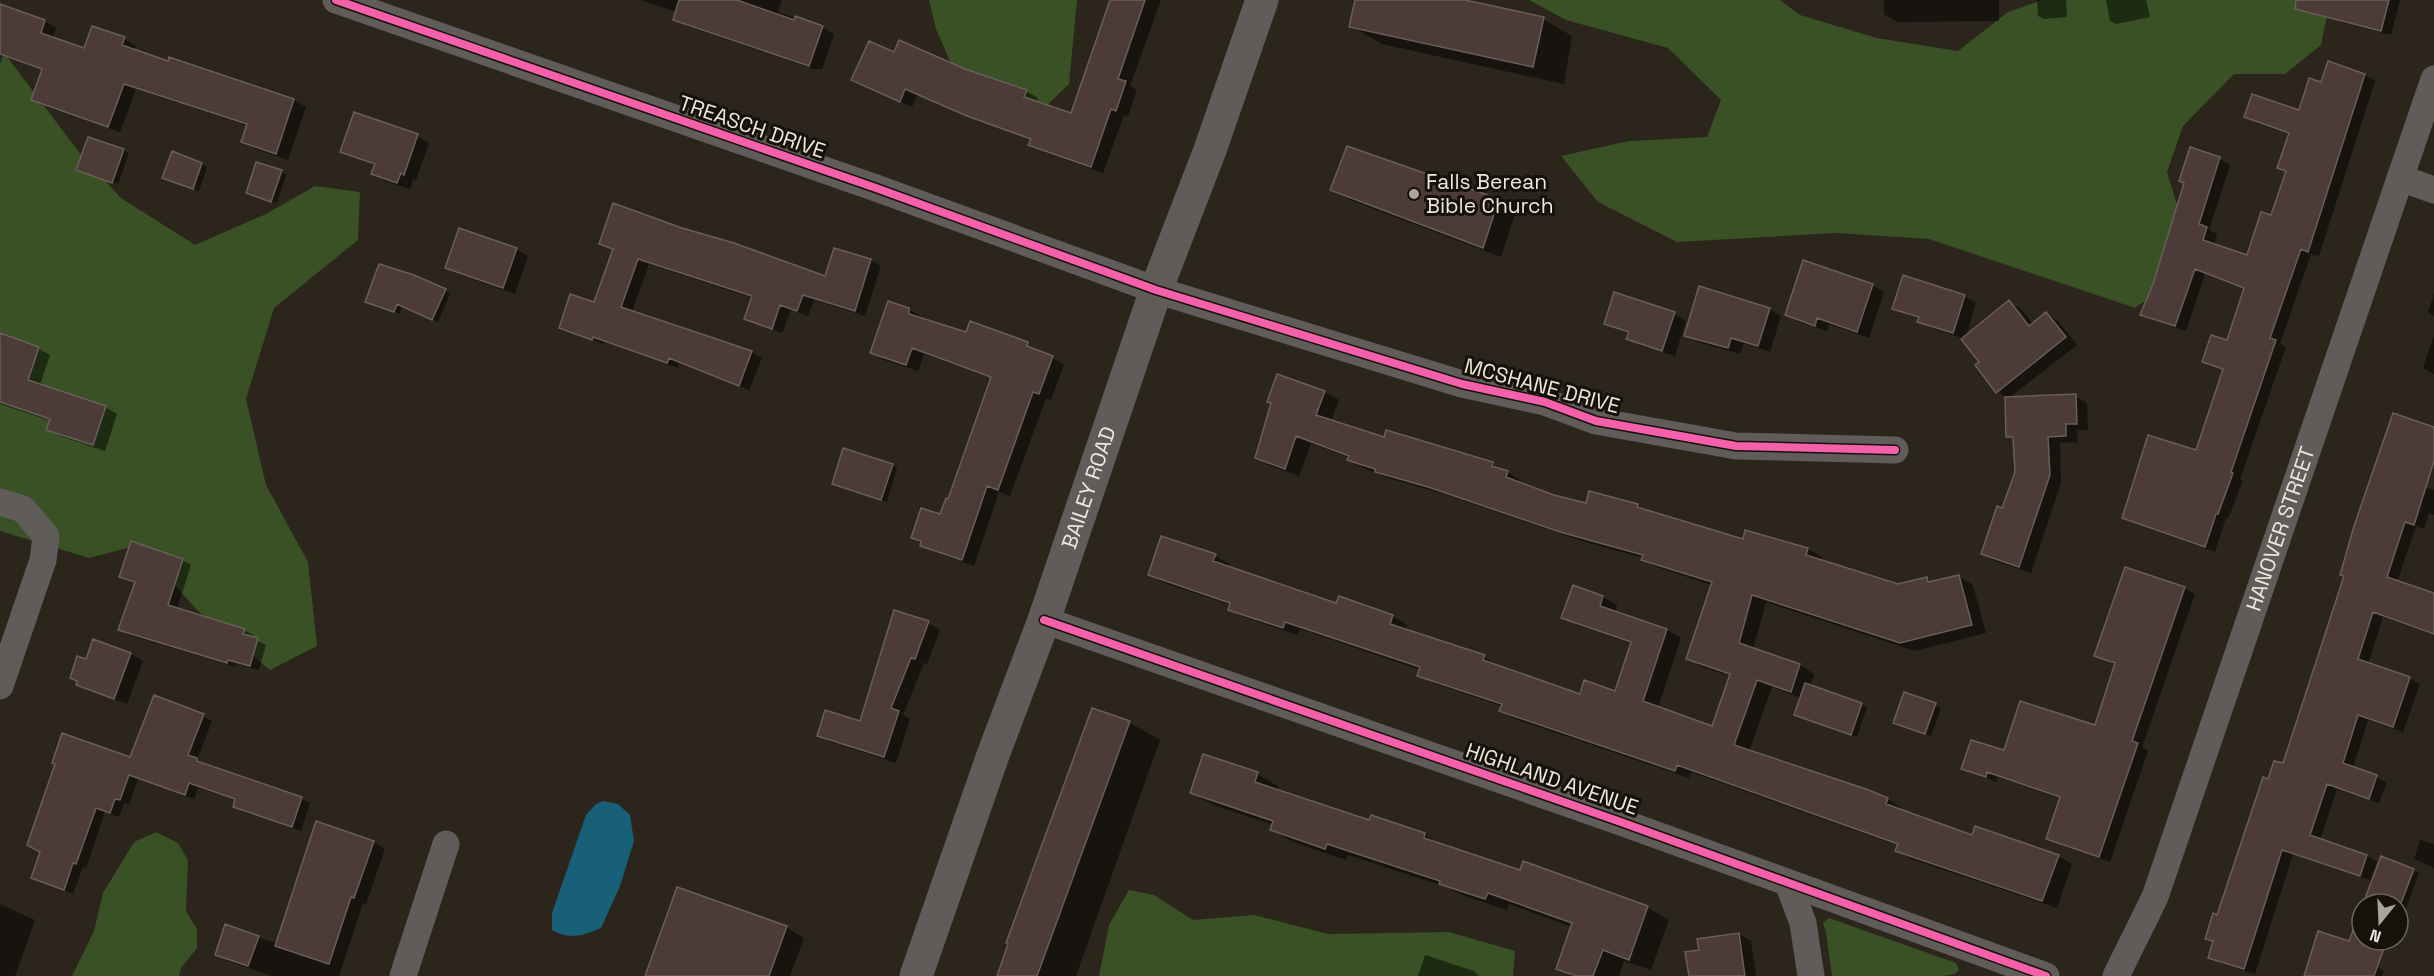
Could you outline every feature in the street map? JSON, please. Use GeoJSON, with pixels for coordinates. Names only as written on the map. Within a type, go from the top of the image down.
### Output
{"type":"FeatureCollection","features":[{"type":"Feature","properties":{"kind":"street","name":"TREASCH DRIVE"},"geometry":{"type":"LineString","coordinates":[[336,0],[876,188],[1156,290]]}},
{"type":"Feature","properties":{"kind":"street","name":"BAILEY ROAD"},"geometry":{"type":"LineString","coordinates":[[916,976],[993,755],[1044,620],[1156,290],[1210,150],[1262,0]]}},
{"type":"Feature","properties":{"kind":"street","name":"HANOVER STREET"},"geometry":{"type":"LineString","coordinates":[[2116,976],[2155,897],[2434,79]]}},
{"type":"Feature","properties":{"kind":"street"},"geometry":{"type":"LineString","coordinates":[[2400,178],[2434,190]]}},
{"type":"Feature","properties":{"kind":"street","name":"MCSHANE DRIVE"},"geometry":{"type":"LineString","coordinates":[[1156,290],[1462,384],[1545,402],[1596,421],[1746,447],[1895,450]]}},
{"type":"Feature","properties":{"kind":"street"},"geometry":{"type":"LineString","coordinates":[[0,501],[23,509],[46,536],[43,560],[0,686]]}},
{"type":"Feature","properties":{"kind":"street","name":"HIGHLAND AVENUE"},"geometry":{"type":"LineString","coordinates":[[1044,620],[2046,976]]}},
{"type":"Feature","properties":{"kind":"street"},"geometry":{"type":"LineString","coordinates":[[403,976],[446,844]]}},
{"type":"Feature","properties":{"kind":"street"},"geometry":{"type":"LineString","coordinates":[[1788,883],[1803,922],[1811,976]]}},
{"type":"Feature","properties":{"kind":"green space"},"geometry":{"type":"Polygon","coordinates":[[[0,0],[5,54],[78,151],[121,198],[195,245],[266,214],[315,186],[360,192],[358,240],[274,308],[246,399],[266,485],[308,562],[317,646],[270,670],[198,611],[139,545],[89,558],[0,531],[0,0]]]}},
{"type":"Feature","properties":{"kind":"green space"},"geometry":{"type":"Polygon","coordinates":[[[929,0],[1077,0],[1069,84],[1038,114],[956,75],[936,29],[929,0]]]}},
{"type":"Feature","properties":{"kind":"green space"},"geometry":{"type":"Polygon","coordinates":[[[1529,0],[1780,0],[1800,15],[1877,38],[1958,51],[2008,12],[2042,0],[2330,0],[2321,45],[2285,74],[2234,74],[2183,126],[2167,172],[2184,227],[2184,274],[2135,308],[1929,239],[1836,233],[1677,242],[1598,202],[1561,156],[1629,141],[1707,137],[1721,100],[1668,48],[1566,20],[1529,0]]]}},
{"type":"Feature","properties":{"kind":"green space"},"geometry":{"type":"Polygon","coordinates":[[[156,832],[178,843],[188,860],[186,911],[197,929],[197,948],[181,968],[179,976],[72,976],[94,931],[103,893],[134,842],[156,832]]]}},
{"type":"Feature","properties":{"kind":"green space"},"geometry":{"type":"Polygon","coordinates":[[[1129,890],[1154,895],[1193,920],[1254,915],[1328,934],[1449,932],[1515,951],[1513,976],[1099,976],[1109,925],[1129,890]]]}},
{"type":"Feature","properties":{"kind":"green space"},"geometry":{"type":"Polygon","coordinates":[[[1829,918],[1956,963],[1959,970],[1955,974],[1943,976],[1832,976],[1823,923],[1829,918]]]}},
{"type":"Feature","properties":{"kind":"water"},"geometry":{"type":"Polygon","coordinates":[[[603,801],[618,804],[630,815],[634,841],[620,886],[601,928],[576,936],[565,935],[552,930],[552,913],[586,815],[596,804],[603,801]]]}},
{"type":"Feature","properties":{"kind":"building"},"geometry":{"type":"Polygon","coordinates":[[[679,0],[737,0],[794,20],[795,16],[823,26],[809,66],[673,20],[679,0]]]}},
{"type":"Feature","properties":{"kind":"building"},"geometry":{"type":"Polygon","coordinates":[[[1110,0],[1145,0],[1118,79],[1126,81],[1116,111],[1111,109],[1091,167],[1028,145],[1031,139],[967,116],[905,89],[900,102],[851,80],[869,41],[894,52],[899,40],[965,69],[1027,90],[1024,97],[1071,113],[1110,0]]]}},
{"type":"Feature","properties":{"kind":"building"},"geometry":{"type":"Polygon","coordinates":[[[1355,0],[1465,0],[1544,17],[1533,67],[1349,27],[1355,0]]]}},
{"type":"Feature","properties":{"kind":"building"},"geometry":{"type":"Polygon","coordinates":[[[2296,0],[2389,0],[2381,31],[2295,9],[2296,0]]]}},
{"type":"Feature","properties":{"kind":"building"},"geometry":{"type":"Polygon","coordinates":[[[0,4],[45,20],[41,33],[84,48],[92,26],[125,37],[122,45],[168,61],[169,57],[294,99],[276,154],[241,142],[247,124],[124,84],[108,127],[31,100],[42,69],[0,54],[0,4]]]}},
{"type":"Feature","properties":{"kind":"building"},"geometry":{"type":"Polygon","coordinates":[[[2328,61],[2365,74],[2308,252],[2301,249],[2270,338],[2276,340],[2231,472],[2233,473],[2205,547],[2122,518],[2148,435],[2196,450],[2223,369],[2202,362],[2211,335],[2227,340],[2244,288],[2195,269],[2175,326],[2140,315],[2153,284],[2184,183],[2179,181],[2190,147],[2220,157],[2199,224],[2207,227],[2203,240],[2247,255],[2261,212],[2271,215],[2286,171],[2277,168],[2289,133],[2244,117],[2252,94],[2299,110],[2309,78],[2321,82],[2328,61]]]}},
{"type":"Feature","properties":{"kind":"building"},"geometry":{"type":"Polygon","coordinates":[[[354,112],[418,134],[404,175],[401,173],[397,183],[371,174],[375,164],[340,152],[354,112]]]}},
{"type":"Feature","properties":{"kind":"building"},"geometry":{"type":"Polygon","coordinates":[[[88,137],[124,149],[112,183],[76,170],[88,137]]]}},
{"type":"Feature","properties":{"kind":"building","name":"Falls Berean Bible Church"},"geometry":{"type":"Polygon","coordinates":[[[1347,146],[1499,199],[1483,248],[1330,190],[1347,146]]]}},
{"type":"Feature","properties":{"kind":"building"},"geometry":{"type":"Polygon","coordinates":[[[172,151],[202,163],[193,189],[162,178],[172,151]]]}},
{"type":"Feature","properties":{"kind":"building"},"geometry":{"type":"Polygon","coordinates":[[[256,162],[282,170],[271,202],[246,193],[256,162]]]}},
{"type":"Feature","properties":{"kind":"building"},"geometry":{"type":"Polygon","coordinates":[[[613,203],[825,276],[834,248],[871,259],[855,311],[803,295],[797,311],[780,305],[772,329],[744,319],[752,296],[638,259],[621,307],[752,351],[739,386],[669,358],[667,363],[593,337],[592,340],[559,328],[570,294],[594,302],[613,249],[599,244],[613,203]]]}},
{"type":"Feature","properties":{"kind":"building"},"geometry":{"type":"Polygon","coordinates":[[[459,228],[517,248],[503,288],[445,268],[459,228]]]}},
{"type":"Feature","properties":{"kind":"building"},"geometry":{"type":"Polygon","coordinates":[[[1803,260],[1873,284],[1857,332],[1817,318],[1815,326],[1785,315],[1803,260]]]}},
{"type":"Feature","properties":{"kind":"building"},"geometry":{"type":"Polygon","coordinates":[[[379,264],[414,275],[446,289],[432,320],[397,304],[394,312],[365,302],[379,264]]]}},
{"type":"Feature","properties":{"kind":"building"},"geometry":{"type":"Polygon","coordinates":[[[1903,275],[1965,295],[1953,333],[1917,322],[1919,317],[1892,309],[1903,275]]]}},
{"type":"Feature","properties":{"kind":"building"},"geometry":{"type":"Polygon","coordinates":[[[1699,286],[1770,308],[1758,346],[1731,338],[1728,348],[1684,336],[1699,286]]]}},
{"type":"Feature","properties":{"kind":"building"},"geometry":{"type":"Polygon","coordinates":[[[1614,292],[1675,312],[1662,351],[1626,339],[1629,332],[1604,324],[1614,292]]]}},
{"type":"Feature","properties":{"kind":"building"},"geometry":{"type":"Polygon","coordinates":[[[2009,300],[2029,326],[2046,312],[2066,337],[1996,393],[1975,365],[1979,362],[1961,339],[2009,300]]]}},
{"type":"Feature","properties":{"kind":"building"},"geometry":{"type":"Polygon","coordinates":[[[888,301],[909,308],[909,314],[966,332],[970,321],[1028,342],[1027,346],[1053,356],[1039,394],[1033,392],[998,490],[987,486],[962,560],[920,546],[921,541],[911,538],[921,508],[940,514],[946,498],[948,499],[991,377],[912,348],[906,365],[870,353],[888,301]]]}},
{"type":"Feature","properties":{"kind":"building"},"geometry":{"type":"Polygon","coordinates":[[[0,333],[39,347],[28,380],[106,406],[93,445],[46,430],[50,419],[0,402],[0,333]]]}},
{"type":"Feature","properties":{"kind":"building"},"geometry":{"type":"Polygon","coordinates":[[[1277,374],[1325,391],[1316,415],[1384,437],[1386,430],[1493,462],[1492,466],[1508,471],[1506,477],[1554,495],[1586,503],[1589,491],[1638,504],[1637,507],[1743,539],[1745,530],[1808,548],[1806,555],[1898,584],[1927,577],[1928,582],[1959,575],[1972,625],[1900,643],[1752,595],[1739,643],[1800,664],[1791,692],[1757,680],[1734,745],[1866,789],[1888,798],[1886,804],[1972,835],[1975,826],[2059,855],[2042,901],[1895,851],[1898,844],[1677,765],[1675,771],[1499,711],[1502,704],[1417,676],[1420,667],[1285,622],[1283,628],[1228,610],[1230,603],[1148,575],[1161,536],[1216,554],[1213,561],[1336,603],[1339,596],[1393,615],[1390,624],[1485,655],[1483,660],[1580,694],[1584,680],[1615,691],[1631,642],[1561,618],[1573,585],[1603,596],[1600,606],[1667,629],[1643,701],[1712,726],[1730,674],[1686,659],[1712,582],[1641,560],[1643,555],[1560,532],[1428,487],[1375,472],[1375,469],[1347,460],[1349,456],[1296,436],[1285,469],[1255,458],[1271,403],[1267,402],[1277,374]]]}},
{"type":"Feature","properties":{"kind":"building"},"geometry":{"type":"Polygon","coordinates":[[[2076,394],[2077,424],[2066,424],[2066,436],[2048,437],[2050,475],[2019,567],[1981,554],[1997,506],[2002,508],[2015,472],[2013,437],[2006,437],[2005,397],[2076,394]]]}},
{"type":"Feature","properties":{"kind":"building"},"geometry":{"type":"Polygon","coordinates":[[[2393,413],[2434,427],[2434,461],[2414,525],[2405,522],[2387,577],[2434,593],[2434,634],[2373,612],[2358,659],[2410,677],[2393,727],[2358,715],[2343,763],[2377,775],[2369,799],[2327,784],[2310,835],[2367,855],[2360,876],[2282,850],[2244,969],[2208,958],[2213,941],[2205,939],[2213,913],[2217,915],[2263,777],[2268,779],[2274,761],[2283,763],[2344,576],[2340,575],[2354,526],[2393,413]]]}},
{"type":"Feature","properties":{"kind":"building"},"geometry":{"type":"Polygon","coordinates":[[[843,448],[893,464],[881,500],[832,484],[843,448]]]}},
{"type":"Feature","properties":{"kind":"building"},"geometry":{"type":"Polygon","coordinates":[[[131,541],[183,559],[168,605],[245,629],[243,634],[258,638],[250,666],[228,660],[227,663],[118,630],[135,582],[119,577],[131,541]]]}},
{"type":"Feature","properties":{"kind":"building"},"geometry":{"type":"Polygon","coordinates":[[[2125,567],[2185,587],[2132,741],[2138,743],[2099,857],[2046,839],[2060,797],[1987,772],[1986,777],[1961,769],[1971,740],[2004,750],[2020,701],[2095,725],[2115,663],[2094,656],[2125,567]]]}},
{"type":"Feature","properties":{"kind":"building"},"geometry":{"type":"Polygon","coordinates":[[[894,610],[929,621],[915,659],[911,658],[891,708],[899,711],[884,757],[817,736],[825,710],[860,721],[894,610]]]}},
{"type":"Feature","properties":{"kind":"building"},"geometry":{"type":"Polygon","coordinates":[[[93,639],[131,653],[114,699],[76,685],[77,681],[70,678],[77,656],[86,659],[93,639]]]}},
{"type":"Feature","properties":{"kind":"building"},"geometry":{"type":"Polygon","coordinates":[[[1805,683],[1862,703],[1851,735],[1794,715],[1805,683]]]}},
{"type":"Feature","properties":{"kind":"building"},"geometry":{"type":"Polygon","coordinates":[[[1904,692],[1936,703],[1925,734],[1893,723],[1904,692]]]}},
{"type":"Feature","properties":{"kind":"building"},"geometry":{"type":"Polygon","coordinates":[[[154,695],[204,714],[188,755],[197,758],[197,761],[302,797],[292,827],[233,807],[235,799],[189,783],[185,795],[129,775],[120,800],[115,799],[110,813],[96,808],[64,890],[31,878],[40,852],[27,845],[55,764],[52,763],[62,733],[130,757],[154,695]]]}},
{"type":"Feature","properties":{"kind":"building"},"geometry":{"type":"Polygon","coordinates":[[[1092,708],[1130,721],[1037,976],[997,976],[1008,944],[1006,943],[1092,708]]]}},
{"type":"Feature","properties":{"kind":"building"},"geometry":{"type":"Polygon","coordinates":[[[1203,754],[1258,772],[1255,782],[1369,820],[1371,815],[1425,833],[1424,838],[1520,870],[1523,861],[1648,906],[1629,960],[1603,950],[1593,976],[1576,976],[1556,969],[1572,923],[1488,893],[1485,899],[1439,884],[1440,881],[1327,844],[1325,849],[1270,830],[1273,821],[1190,793],[1203,754]]]}},
{"type":"Feature","properties":{"kind":"building"},"geometry":{"type":"Polygon","coordinates":[[[316,821],[374,841],[354,898],[351,897],[329,964],[275,946],[316,821]]]}},
{"type":"Feature","properties":{"kind":"building"},"geometry":{"type":"Polygon","coordinates":[[[2381,856],[2414,869],[2405,892],[2368,892],[2381,856]]]}},
{"type":"Feature","properties":{"kind":"building"},"geometry":{"type":"Polygon","coordinates":[[[677,887],[787,926],[769,976],[645,976],[677,887]]]}},
{"type":"Feature","properties":{"kind":"building"},"geometry":{"type":"Polygon","coordinates":[[[225,924],[259,936],[248,966],[215,955],[225,924]]]}},
{"type":"Feature","properties":{"kind":"building"},"geometry":{"type":"Polygon","coordinates":[[[2318,931],[2349,941],[2350,938],[2350,952],[2383,952],[2374,976],[2304,976],[2318,931]]]}},
{"type":"Feature","properties":{"kind":"building"},"geometry":{"type":"Polygon","coordinates":[[[1739,933],[1745,976],[1689,976],[1685,952],[1699,950],[1697,939],[1739,933]]]}},
{"type":"Feature","properties":{"kind":"cycle path"},"geometry":{"type":"LineString","coordinates":[[336,0],[876,188],[1156,290],[1462,384],[1545,402],[1596,421],[1736,446],[1895,450]]}},
{"type":"Feature","properties":{"kind":"cycle path"},"geometry":{"type":"LineString","coordinates":[[1044,620],[1618,821],[2046,976]]}},
{"type":"Feature","properties":{"kind":"place","name":"Falls Berean Bible Church"},"geometry":{"type":"Point","coordinates":[1414,194]}}]}
